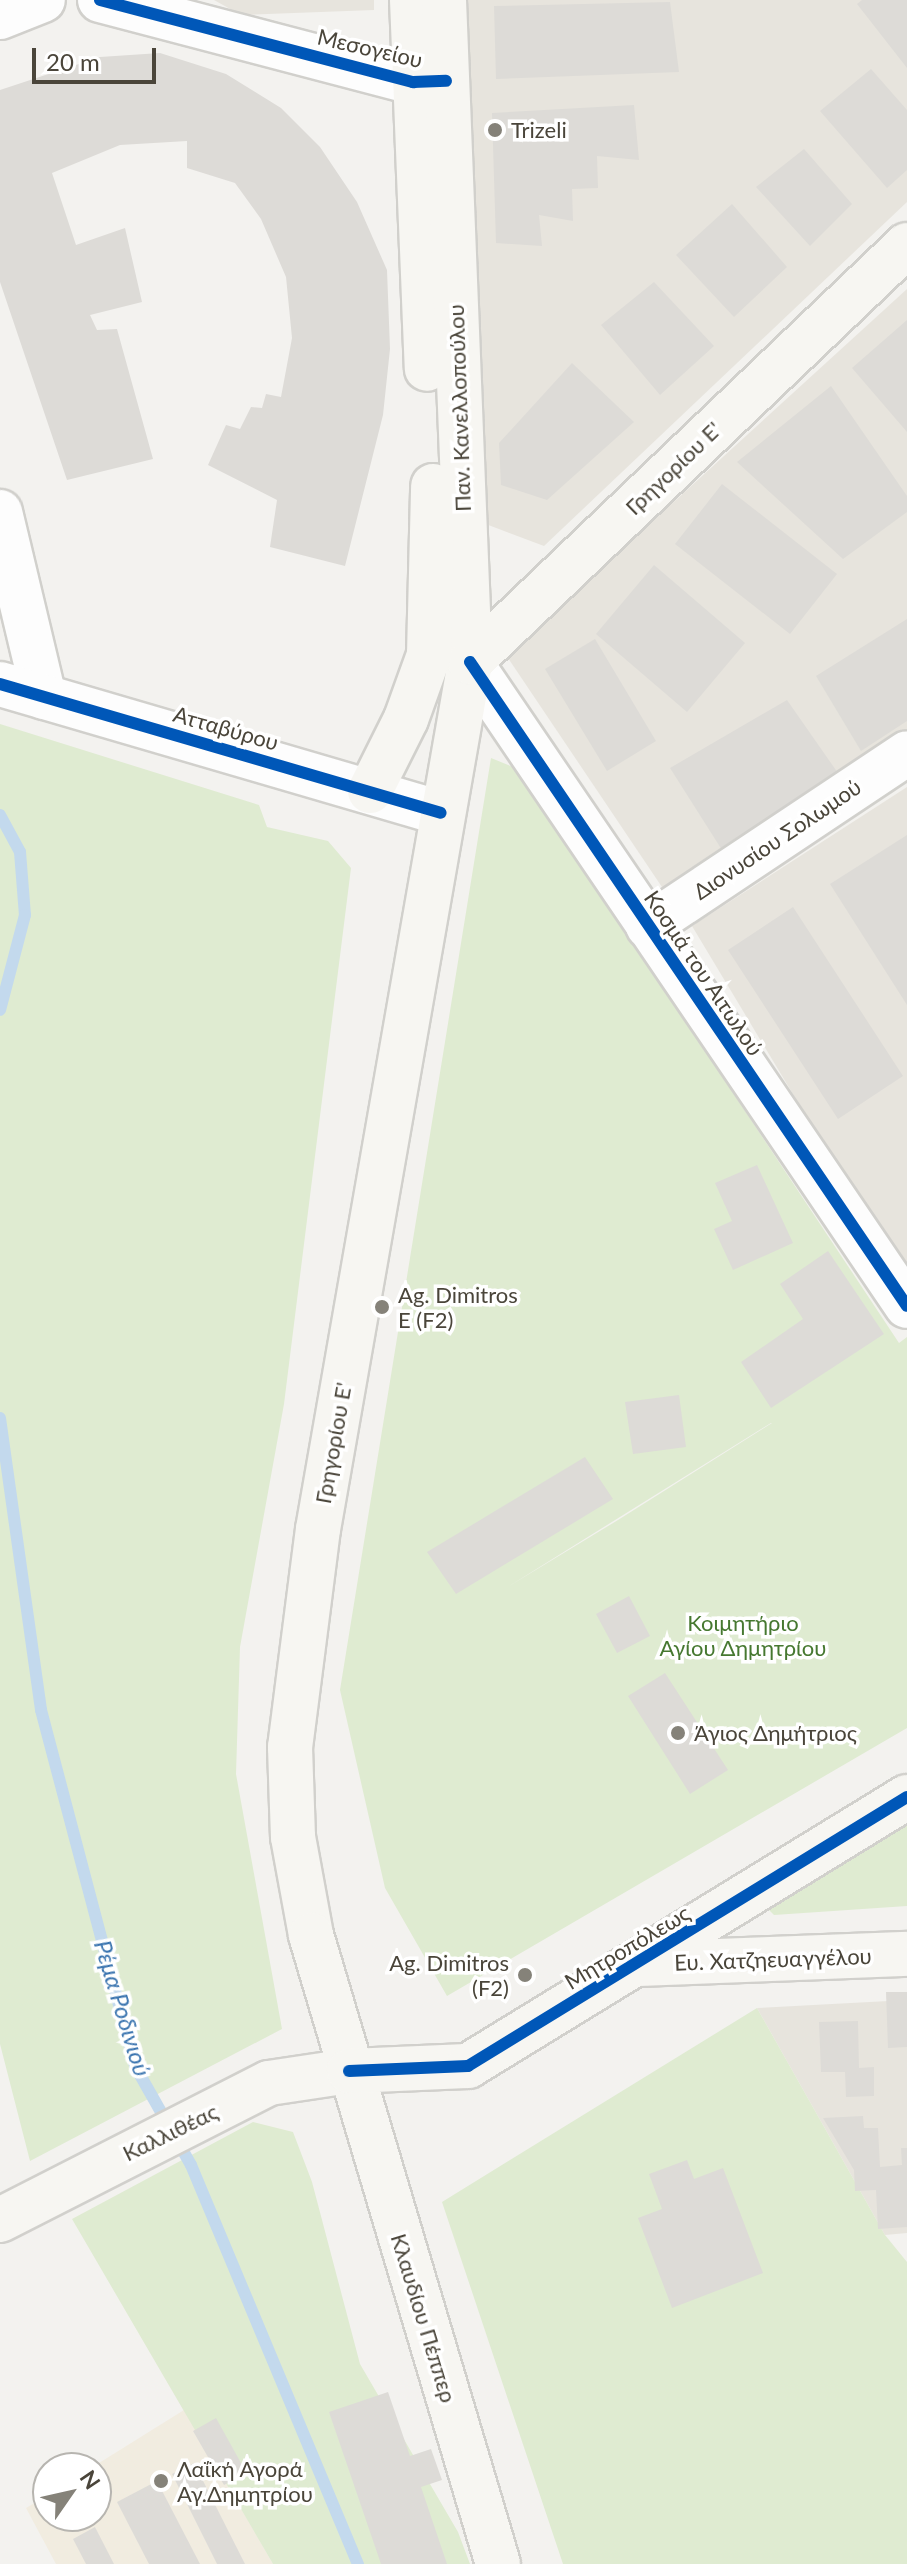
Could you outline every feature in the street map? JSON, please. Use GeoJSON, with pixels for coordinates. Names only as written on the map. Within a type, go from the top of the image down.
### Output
{"type":"FeatureCollection","features":[{"type":"Feature","properties":{"kind":"main road","name":"Παν. Κανελλοπούλου"},"geometry":{"type":"LineString","coordinates":[[412,0],[429,82],[435,508],[450,658],[440,813]]}},
{"type":"Feature","properties":{"kind":"main road","name":"Παν. Κανελλοπούλου"},"geometry":{"type":"LineString","coordinates":[[429,82],[444,0]]}},
{"type":"Feature","properties":{"kind":"main road","name":"Γρηγορίου Ε'"},"geometry":{"type":"LineString","coordinates":[[450,658],[907,245]]}},
{"type":"Feature","properties":{"kind":"main road","name":"Παν. Κανελλοπούλου"},"geometry":{"type":"LineString","coordinates":[[370,791],[406,719],[450,658]]}},
{"type":"Feature","properties":{"kind":"main road","name":"Γρηγορίου Ε'"},"geometry":{"type":"LineString","coordinates":[[349,2071],[311,1935],[293,1837],[290,1747],[318,1529],[440,813]]}},
{"type":"Feature","properties":{"kind":"main road","name":"Μητροπόλεως"},"geometry":{"type":"LineString","coordinates":[[349,2071],[468,2066],[907,1797]]}},
{"type":"Feature","properties":{"kind":"main road","name":"Ευ. Χατζηευαγγέλου"},"geometry":{"type":"LineString","coordinates":[[639,1964],[907,1954]]}},
{"type":"Feature","properties":{"kind":"main road","name":"Καλλιθέας"},"geometry":{"type":"LineString","coordinates":[[0,2220],[269,2083],[349,2071]]}},
{"type":"Feature","properties":{"kind":"main road","name":"Κλαυδίου Πέππερ"},"geometry":{"type":"LineString","coordinates":[[349,2071],[498,2564]]}},
{"type":"Feature","properties":{"kind":"street"},"geometry":{"type":"LineString","coordinates":[[0,17],[43,0]]}},
{"type":"Feature","properties":{"kind":"street","name":"Μεσογείου"},"geometry":{"type":"LineString","coordinates":[[100,0],[429,82]]}},
{"type":"Feature","properties":{"kind":"street"},"geometry":{"type":"LineString","coordinates":[[0,512],[44,697]]}},
{"type":"Feature","properties":{"kind":"street","name":"Κοσμά του Αιτωλού"},"geometry":{"type":"LineString","coordinates":[[450,658],[648,926],[906,1307]]}},
{"type":"Feature","properties":{"kind":"street","name":"Ατταβύρου"},"geometry":{"type":"LineString","coordinates":[[0,684],[440,813]]}},
{"type":"Feature","properties":{"kind":"street","name":"Διονυσίου Σολωμού"},"geometry":{"type":"LineString","coordinates":[[648,926],[907,753]]}},
{"type":"Feature","properties":{"kind":"shaded area"},"geometry":{"type":"Polygon","coordinates":[[[214,0],[374,0],[374,10],[241,15],[214,0]]]}},
{"type":"Feature","properties":{"kind":"shaded area"},"geometry":{"type":"Polygon","coordinates":[[[463,0],[907,0],[907,202],[544,546],[470,518],[463,0]]]}},
{"type":"Feature","properties":{"kind":"shaded area"},"geometry":{"type":"Polygon","coordinates":[[[907,289],[907,737],[670,899],[506,655],[907,289]]]}},
{"type":"Feature","properties":{"kind":"shaded area"},"geometry":{"type":"Polygon","coordinates":[[[907,787],[907,1263],[898,1269],[692,926],[907,787]]]}},
{"type":"Feature","properties":{"kind":"shaded area"},"geometry":{"type":"Polygon","coordinates":[[[907,2000],[907,2233],[885,2235],[757,2008],[907,2000]]]}},
{"type":"Feature","properties":{"kind":"shaded area","name":"Λαΐκή Αγορά Αγ.Δημητρίου"},"geometry":{"type":"Polygon","coordinates":[[[184,2410],[273,2564],[56,2564],[39,2532],[112,2532],[112,2455],[184,2410]]]}},
{"type":"Feature","properties":{"kind":"shaded area","name":"Λαΐκή Αγορά Αγ.Δημητρίου"},"geometry":{"type":"Polygon","coordinates":[[[32,2504],[32,2519],[26,2508],[32,2504]]]}},
{"type":"Feature","properties":{"kind":"green space"},"geometry":{"type":"Polygon","coordinates":[[[0,724],[259,805],[267,827],[328,841],[351,868],[284,1404],[240,1647],[236,1774],[282,2029],[30,2161],[0,2044],[0,724]]]}},
{"type":"Feature","properties":{"kind":"green space","name":"Κοιμητήριο Αγίου Δημητρίου"},"geometry":{"type":"Polygon","coordinates":[[[491,758],[518,769],[899,1343],[907,1337],[907,1728],[447,1996],[385,1888],[340,1690],[491,758]],[[772,1423],[501,1591],[618,1520],[772,1423]]]}},
{"type":"Feature","properties":{"kind":"green space"},"geometry":{"type":"Polygon","coordinates":[[[907,1823],[907,1906],[774,1915],[767,1908],[907,1823]]]}},
{"type":"Feature","properties":{"kind":"green space"},"geometry":{"type":"Polygon","coordinates":[[[757,2008],[885,2235],[907,2262],[907,2564],[563,2564],[442,2202],[757,2008]]]}},
{"type":"Feature","properties":{"kind":"green space"},"geometry":{"type":"Polygon","coordinates":[[[253,2122],[293,2132],[312,2182],[360,2364],[458,2532],[470,2564],[273,2564],[72,2219],[253,2122]]]}},
{"type":"Feature","properties":{"kind":"building"},"geometry":{"type":"Polygon","coordinates":[[[862,0],[907,0],[907,68],[857,4],[862,0]]]}},
{"type":"Feature","properties":{"kind":"building"},"geometry":{"type":"Polygon","coordinates":[[[670,2],[679,72],[496,79],[494,6],[670,2]]]}},
{"type":"Feature","properties":{"kind":"building"},"geometry":{"type":"Polygon","coordinates":[[[160,53],[226,74],[281,108],[320,147],[357,202],[387,270],[390,349],[383,415],[345,566],[270,547],[277,500],[208,465],[226,425],[240,429],[251,407],[262,408],[266,394],[281,397],[292,338],[286,277],[261,219],[235,183],[187,168],[187,141],[120,145],[52,173],[76,245],[125,228],[142,302],[90,315],[97,330],[117,329],[153,459],[67,480],[0,282],[0,90],[100,57],[160,53]]]}},
{"type":"Feature","properties":{"kind":"building"},"geometry":{"type":"Polygon","coordinates":[[[871,69],[907,110],[907,170],[887,188],[820,111],[871,69]]]}},
{"type":"Feature","properties":{"kind":"building"},"geometry":{"type":"Polygon","coordinates":[[[634,105],[639,160],[597,156],[598,188],[572,189],[573,221],[539,215],[542,246],[496,243],[492,113],[634,105]]]}},
{"type":"Feature","properties":{"kind":"building"},"geometry":{"type":"Polygon","coordinates":[[[804,149],[852,204],[810,246],[756,187],[804,149]]]}},
{"type":"Feature","properties":{"kind":"building"},"geometry":{"type":"Polygon","coordinates":[[[732,204],[787,267],[734,317],[676,255],[732,204]]]}},
{"type":"Feature","properties":{"kind":"building"},"geometry":{"type":"Polygon","coordinates":[[[654,282],[714,346],[660,395],[601,325],[654,282]]]}},
{"type":"Feature","properties":{"kind":"building"},"geometry":{"type":"Polygon","coordinates":[[[907,320],[907,432],[852,368],[907,320]]]}},
{"type":"Feature","properties":{"kind":"building"},"geometry":{"type":"Polygon","coordinates":[[[572,363],[634,422],[547,500],[501,485],[499,443],[572,363]]]}},
{"type":"Feature","properties":{"kind":"building"},"geometry":{"type":"Polygon","coordinates":[[[831,386],[907,496],[907,512],[843,559],[737,462],[831,386]]]}},
{"type":"Feature","properties":{"kind":"building"},"geometry":{"type":"Polygon","coordinates":[[[722,484],[837,574],[790,634],[675,544],[722,484]]]}},
{"type":"Feature","properties":{"kind":"building"},"geometry":{"type":"Polygon","coordinates":[[[654,565],[745,643],[687,712],[596,634],[654,565]]]}},
{"type":"Feature","properties":{"kind":"building"},"geometry":{"type":"Polygon","coordinates":[[[907,619],[907,721],[861,751],[816,676],[907,619]]]}},
{"type":"Feature","properties":{"kind":"building"},"geometry":{"type":"Polygon","coordinates":[[[595,639],[656,741],[607,771],[545,669],[595,639]]]}},
{"type":"Feature","properties":{"kind":"building"},"geometry":{"type":"Polygon","coordinates":[[[787,700],[840,776],[722,850],[670,768],[787,700]]]}},
{"type":"Feature","properties":{"kind":"building"},"geometry":{"type":"Polygon","coordinates":[[[907,835],[907,1005],[830,884],[907,835]]]}},
{"type":"Feature","properties":{"kind":"building"},"geometry":{"type":"Polygon","coordinates":[[[793,907],[903,1076],[838,1119],[728,950],[793,907]]]}},
{"type":"Feature","properties":{"kind":"building"},"geometry":{"type":"Polygon","coordinates":[[[757,1165],[793,1243],[733,1270],[714,1229],[732,1221],[715,1183],[757,1165]]]}},
{"type":"Feature","properties":{"kind":"building"},"geometry":{"type":"Polygon","coordinates":[[[828,1251],[884,1334],[771,1408],[741,1362],[803,1319],[780,1284],[828,1251]]]}},
{"type":"Feature","properties":{"kind":"building"},"geometry":{"type":"Polygon","coordinates":[[[679,1395],[686,1447],[633,1454],[625,1402],[679,1395]]]}},
{"type":"Feature","properties":{"kind":"building"},"geometry":{"type":"Polygon","coordinates":[[[585,1457],[613,1499],[456,1594],[427,1552],[585,1457]]]}},
{"type":"Feature","properties":{"kind":"building"},"geometry":{"type":"Polygon","coordinates":[[[629,1596],[650,1636],[617,1653],[596,1614],[629,1596]]]}},
{"type":"Feature","properties":{"kind":"building","name":"Άγιος Δημήτριος"},"geometry":{"type":"Polygon","coordinates":[[[665,1673],[728,1770],[690,1794],[628,1696],[665,1673]]]}},
{"type":"Feature","properties":{"kind":"building"},"geometry":{"type":"Polygon","coordinates":[[[886,1992],[907,1992],[907,2047],[888,2048],[886,1992]]]}},
{"type":"Feature","properties":{"kind":"building"},"geometry":{"type":"Polygon","coordinates":[[[858,2021],[859,2068],[874,2067],[874,2096],[846,2097],[845,2072],[821,2072],[819,2022],[858,2021]]]}},
{"type":"Feature","properties":{"kind":"building"},"geometry":{"type":"Polygon","coordinates":[[[863,2116],[864,2128],[878,2128],[880,2167],[902,2165],[901,2148],[907,2148],[907,2227],[878,2229],[876,2190],[855,2191],[854,2170],[823,2118],[863,2116]]]}},
{"type":"Feature","properties":{"kind":"building"},"geometry":{"type":"Polygon","coordinates":[[[687,2160],[694,2179],[723,2168],[763,2273],[672,2308],[638,2218],[662,2209],[649,2174],[687,2160]]]}},
{"type":"Feature","properties":{"kind":"building"},"geometry":{"type":"Polygon","coordinates":[[[388,2392],[410,2456],[431,2449],[442,2480],[421,2487],[447,2564],[381,2564],[329,2412],[388,2392]]]}},
{"type":"Feature","properties":{"kind":"building"},"geometry":{"type":"Polygon","coordinates":[[[216,2418],[246,2472],[224,2485],[193,2431],[216,2418]]]}},
{"type":"Feature","properties":{"kind":"building"},"geometry":{"type":"Polygon","coordinates":[[[194,2463],[245,2564],[217,2564],[172,2474],[194,2463]]]}},
{"type":"Feature","properties":{"kind":"building"},"geometry":{"type":"Polygon","coordinates":[[[157,2481],[200,2564],[149,2564],[117,2502],[157,2481]]]}},
{"type":"Feature","properties":{"kind":"building"},"geometry":{"type":"Polygon","coordinates":[[[86,2532],[98,2532],[114,2564],[86,2564],[73,2539],[86,2532]]]}},
{"type":"Feature","properties":{"kind":"waterway","name":"Ρέμα Ροδινιού"},"geometry":{"type":"LineString","coordinates":[[0,815],[20,852],[25,915],[0,1010]]}},
{"type":"Feature","properties":{"kind":"waterway","name":"Ρέμα Ροδινιού"},"geometry":{"type":"LineString","coordinates":[[0,1418],[41,1710],[135,2066],[191,2165],[358,2564]]}},
{"type":"Feature","properties":{"kind":"cycle path"},"geometry":{"type":"LineString","coordinates":[[100,0],[413,82],[446,81]]}},
{"type":"Feature","properties":{"kind":"cycle path"},"geometry":{"type":"LineString","coordinates":[[470,662],[907,1306]]}},
{"type":"Feature","properties":{"kind":"cycle path"},"geometry":{"type":"LineString","coordinates":[[0,684],[440,813]]}},
{"type":"Feature","properties":{"kind":"cycle path"},"geometry":{"type":"LineString","coordinates":[[349,2071],[468,2066],[907,1797]]}},
{"type":"Feature","properties":{"kind":"place","name":"Trizeli"},"geometry":{"type":"Point","coordinates":[495,130]}},
{"type":"Feature","properties":{"kind":"place","name":"Ag. Dimitros E (F2)"},"geometry":{"type":"Point","coordinates":[382,1307]}},
{"type":"Feature","properties":{"kind":"place","name":"Άγιος Δημήτριος"},"geometry":{"type":"Point","coordinates":[678,1733]}},
{"type":"Feature","properties":{"kind":"place","name":"Ag. Dimitros (F2)"},"geometry":{"type":"Point","coordinates":[525,1975]}},
{"type":"Feature","properties":{"kind":"place","name":"Λαΐκή Αγορά Αγ.Δημητρίου"},"geometry":{"type":"Point","coordinates":[161,2481]}}]}
